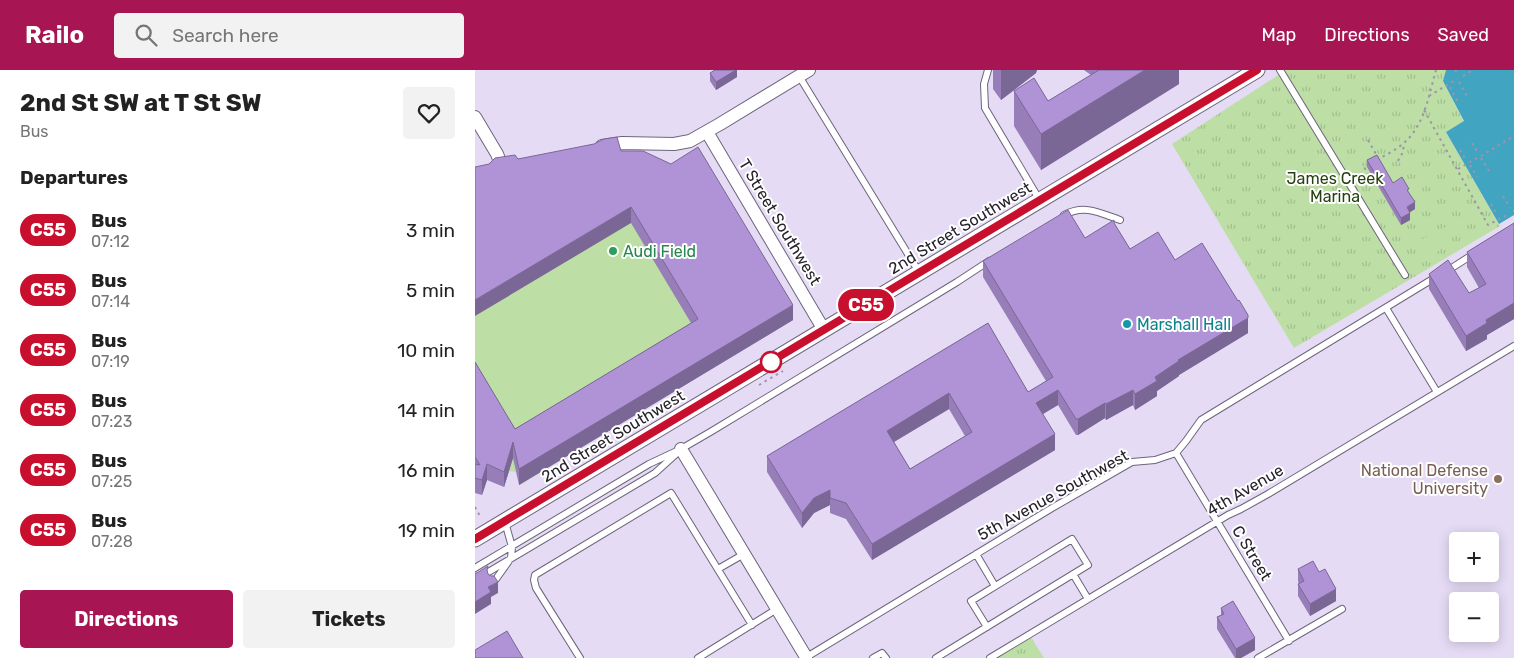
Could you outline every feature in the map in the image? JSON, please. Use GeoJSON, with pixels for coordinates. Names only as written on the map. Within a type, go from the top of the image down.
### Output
{"type":"FeatureCollection","features":[{"type":"Feature","properties":{"kind":"street","name":"2nd Street Southwest"},"geometry":{"type":"LineString","coordinates":[[475,539],[1257,70]]}},
{"type":"Feature","properties":{"kind":"street"},"geometry":{"type":"LineString","coordinates":[[594,147],[622,143],[674,144],[690,140],[707,132],[804,73]]}},
{"type":"Feature","properties":{"kind":"street"},"geometry":{"type":"LineString","coordinates":[[475,117],[501,164]]}},
{"type":"Feature","properties":{"kind":"street","name":"T Street Southwest"},"geometry":{"type":"LineString","coordinates":[[707,132],[825,330]]}},
{"type":"Feature","properties":{"kind":"street"},"geometry":{"type":"LineString","coordinates":[[486,166],[517,161]]}},
{"type":"Feature","properties":{"kind":"street"},"geometry":{"type":"LineString","coordinates":[[681,450],[805,658]]}},
{"type":"Feature","properties":{"kind":"lane"},"geometry":{"type":"LineString","coordinates":[[988,70],[984,84],[985,108],[1039,200]]}},
{"type":"Feature","properties":{"kind":"lane"},"geometry":{"type":"LineString","coordinates":[[1281,70],[1405,275]]}},
{"type":"Feature","properties":{"kind":"lane"},"geometry":{"type":"LineString","coordinates":[[804,73],[821,111],[919,273]]}},
{"type":"Feature","properties":{"kind":"lane"},"geometry":{"type":"LineString","coordinates":[[1061,217],[1082,209],[1091,210],[1120,220]]}},
{"type":"Feature","properties":{"kind":"lane"},"geometry":{"type":"LineString","coordinates":[[1176,454],[1201,420],[1479,251]]}},
{"type":"Feature","properties":{"kind":"lane"},"geometry":{"type":"LineString","coordinates":[[475,568],[649,464],[681,450],[997,256]]}},
{"type":"Feature","properties":{"kind":"lane"},"geometry":{"type":"LineString","coordinates":[[1386,308],[1437,392]]}},
{"type":"Feature","properties":{"kind":"lane","name":"4th Avenue"},"geometry":{"type":"LineString","coordinates":[[990,658],[1217,521],[1268,494],[1514,346]]}},
{"type":"Feature","properties":{"kind":"lane"},"geometry":{"type":"LineString","coordinates":[[475,580],[655,473],[681,450]]}},
{"type":"Feature","properties":{"kind":"lane","name":"C Street"},"geometry":{"type":"LineString","coordinates":[[1176,454],[1289,641]]}},
{"type":"Feature","properties":{"kind":"lane","name":"5th Avenue Southwest"},"geometry":{"type":"LineString","coordinates":[[805,658],[1132,462],[1155,460],[1176,454]]}},
{"type":"Feature","properties":{"kind":"lane"},"geometry":{"type":"LineString","coordinates":[[579,658],[536,588],[535,575],[671,493],[751,625]]}},
{"type":"Feature","properties":{"kind":"lane"},"geometry":{"type":"LineString","coordinates":[[492,583],[497,579],[511,558],[512,546],[505,522]]}},
{"type":"Feature","properties":{"kind":"lane"},"geometry":{"type":"LineString","coordinates":[[936,658],[987,627],[1088,565],[1072,539],[971,601],[987,627]]}},
{"type":"Feature","properties":{"kind":"lane"},"geometry":{"type":"LineString","coordinates":[[718,569],[744,554]]}},
{"type":"Feature","properties":{"kind":"lane"},"geometry":{"type":"LineString","coordinates":[[976,554],[995,586]]}},
{"type":"Feature","properties":{"kind":"lane"},"geometry":{"type":"LineString","coordinates":[[1073,574],[1087,599]]}},
{"type":"Feature","properties":{"kind":"lane"},"geometry":{"type":"LineString","coordinates":[[698,658],[777,609]]}},
{"type":"Feature","properties":{"kind":"lane"},"geometry":{"type":"LineString","coordinates":[[1258,658],[1342,609]]}},
{"type":"Feature","properties":{"kind":"lane"},"geometry":{"type":"LineString","coordinates":[[873,658],[882,652],[885,658]]}},
{"type":"Feature","properties":{"kind":"path"},"geometry":{"type":"LineString","coordinates":[[1381,180],[1374,184],[1364,167],[1379,160],[1404,142],[1415,130],[1421,121],[1436,70]]}},
{"type":"Feature","properties":{"kind":"path"},"geometry":{"type":"LineString","coordinates":[[1455,70],[1458,75]]}},
{"type":"Feature","properties":{"kind":"path"},"geometry":{"type":"LineString","coordinates":[[1463,76],[1473,70]]}},
{"type":"Feature","properties":{"kind":"path"},"geometry":{"type":"LineString","coordinates":[[1429,96],[1445,86],[1458,81],[1468,98]]}},
{"type":"Feature","properties":{"kind":"path"},"geometry":{"type":"LineString","coordinates":[[1450,87],[1459,104]]}},
{"type":"Feature","properties":{"kind":"path"},"geometry":{"type":"LineString","coordinates":[[1424,110],[1489,225],[1509,214]]}},
{"type":"Feature","properties":{"kind":"path"},"geometry":{"type":"LineString","coordinates":[[1489,171],[1481,157],[1514,136]]}},
{"type":"Feature","properties":{"kind":"path"},"geometry":{"type":"LineString","coordinates":[[1368,140],[1379,160]]}},
{"type":"Feature","properties":{"kind":"path"},"geometry":{"type":"LineString","coordinates":[[1398,161],[1403,152],[1404,142]]}},
{"type":"Feature","properties":{"kind":"path"},"geometry":{"type":"LineString","coordinates":[[1472,143],[1478,153]]}},
{"type":"Feature","properties":{"kind":"path"},"geometry":{"type":"LineString","coordinates":[[1460,150],[1467,160]]}},
{"type":"Feature","properties":{"kind":"path"},"geometry":{"type":"LineString","coordinates":[[1458,169],[1477,158]]}},
{"type":"Feature","properties":{"kind":"path"},"geometry":{"type":"LineString","coordinates":[[1470,165],[1477,177]]}},
{"type":"Feature","properties":{"kind":"path"},"geometry":{"type":"LineString","coordinates":[[1503,196],[1510,208]]}},
{"type":"Feature","properties":{"kind":"path"},"geometry":{"type":"LineString","coordinates":[[1491,204],[1497,215]]}},
{"type":"Feature","properties":{"kind":"path"},"geometry":{"type":"LineString","coordinates":[[475,508],[480,516]]}},
{"type":"Feature","properties":{"kind":"green space","name":"James Creek Marina"},"geometry":{"type":"Polygon","coordinates":[[[1286,70],[1446,70],[1443,81],[1464,122],[1446,132],[1500,226],[1294,348],[1172,144],[1286,70]]]}},
{"type":"Feature","properties":{"kind":"green space","name":"Audi Field"},"geometry":{"type":"Polygon","coordinates":[[[594,160],[724,361],[520,485],[516,472],[509,471],[504,487],[487,479],[475,469],[475,182],[594,160]]]}},
{"type":"Feature","properties":{"kind":"green space"},"geometry":{"type":"Polygon","coordinates":[[[1444,227],[1453,242],[1425,259],[1416,243],[1444,227]]]}},
{"type":"Feature","properties":{"kind":"green space"},"geometry":{"type":"Polygon","coordinates":[[[1029,634],[1044,658],[990,658],[1029,634]]]}},
{"type":"Feature","properties":{"kind":"water"},"geometry":{"type":"Polygon","coordinates":[[[1446,70],[1514,70],[1514,215],[1499,224],[1446,132],[1464,121],[1443,81],[1446,70]]]}},
{"type":"Feature","properties":{"kind":"building"},"geometry":{"type":"Polygon","coordinates":[[[715,70],[736,70],[716,82],[710,73],[715,70]]]}},
{"type":"Feature","properties":{"kind":"building"},"geometry":{"type":"Polygon","coordinates":[[[1099,70],[1145,70],[1041,134],[1014,91],[1034,78],[1048,101],[1099,70]]]}},
{"type":"Feature","properties":{"kind":"building"},"geometry":{"type":"Polygon","coordinates":[[[617,137],[621,151],[643,151],[671,164],[698,147],[793,305],[519,469],[513,442],[504,472],[487,464],[482,480],[475,478],[475,464],[480,465],[475,457],[475,362],[515,429],[698,319],[631,207],[475,300],[475,167],[489,164],[495,158],[515,155],[518,159],[594,144],[604,139],[617,137]]]}},
{"type":"Feature","properties":{"kind":"building"},"geometry":{"type":"Polygon","coordinates":[[[1377,155],[1393,183],[1402,177],[1409,189],[1407,190],[1415,202],[1407,207],[1410,213],[1401,218],[1367,160],[1377,155]]]}},
{"type":"Feature","properties":{"kind":"building"},"geometry":{"type":"Polygon","coordinates":[[[1068,210],[1085,238],[1114,220],[1130,249],[1158,232],[1175,260],[1202,243],[1239,300],[1248,318],[1178,360],[1155,377],[1157,381],[1135,394],[1133,390],[1105,403],[1078,419],[1076,419],[1058,390],[1036,403],[1055,434],[872,544],[846,503],[830,498],[830,490],[814,498],[802,513],[767,456],[988,323],[1028,392],[1053,377],[983,261],[1068,210]],[[949,393],[887,431],[910,469],[972,432],[949,393]]]}},
{"type":"Feature","properties":{"kind":"building"},"geometry":{"type":"Polygon","coordinates":[[[1514,223],[1514,303],[1486,320],[1487,323],[1466,336],[1429,274],[1448,260],[1469,293],[1486,284],[1467,252],[1514,223]]]}},
{"type":"Feature","properties":{"kind":"building"},"geometry":{"type":"Polygon","coordinates":[[[1313,561],[1319,572],[1325,569],[1336,589],[1310,604],[1298,584],[1304,581],[1298,569],[1313,561]]]}},
{"type":"Feature","properties":{"kind":"building"},"geometry":{"type":"Polygon","coordinates":[[[488,566],[488,574],[494,576],[498,582],[488,587],[491,592],[475,602],[475,573],[488,566]]]}},
{"type":"Feature","properties":{"kind":"building"},"geometry":{"type":"Polygon","coordinates":[[[1233,601],[1255,638],[1236,649],[1217,617],[1224,614],[1221,608],[1233,601]]]}},
{"type":"Feature","properties":{"kind":"building"},"geometry":{"type":"Polygon","coordinates":[[[507,631],[523,658],[475,658],[475,650],[507,631]]]}},
{"type":"Feature","properties":{"kind":"bus line","name":"C55"},"geometry":{"type":"LineString","coordinates":[[475,539],[1257,70]]}},
{"type":"Feature","properties":{"kind":"place","name":"Audi Field"},"geometry":{"type":"Point","coordinates":[613,251]}},
{"type":"Feature","properties":{"kind":"place","name":"Marshall Hall"},"geometry":{"type":"Point","coordinates":[1127,324]}},
{"type":"Feature","properties":{"kind":"place","name":"National Defense University"},"geometry":{"type":"Point","coordinates":[1498,479]}}]}
